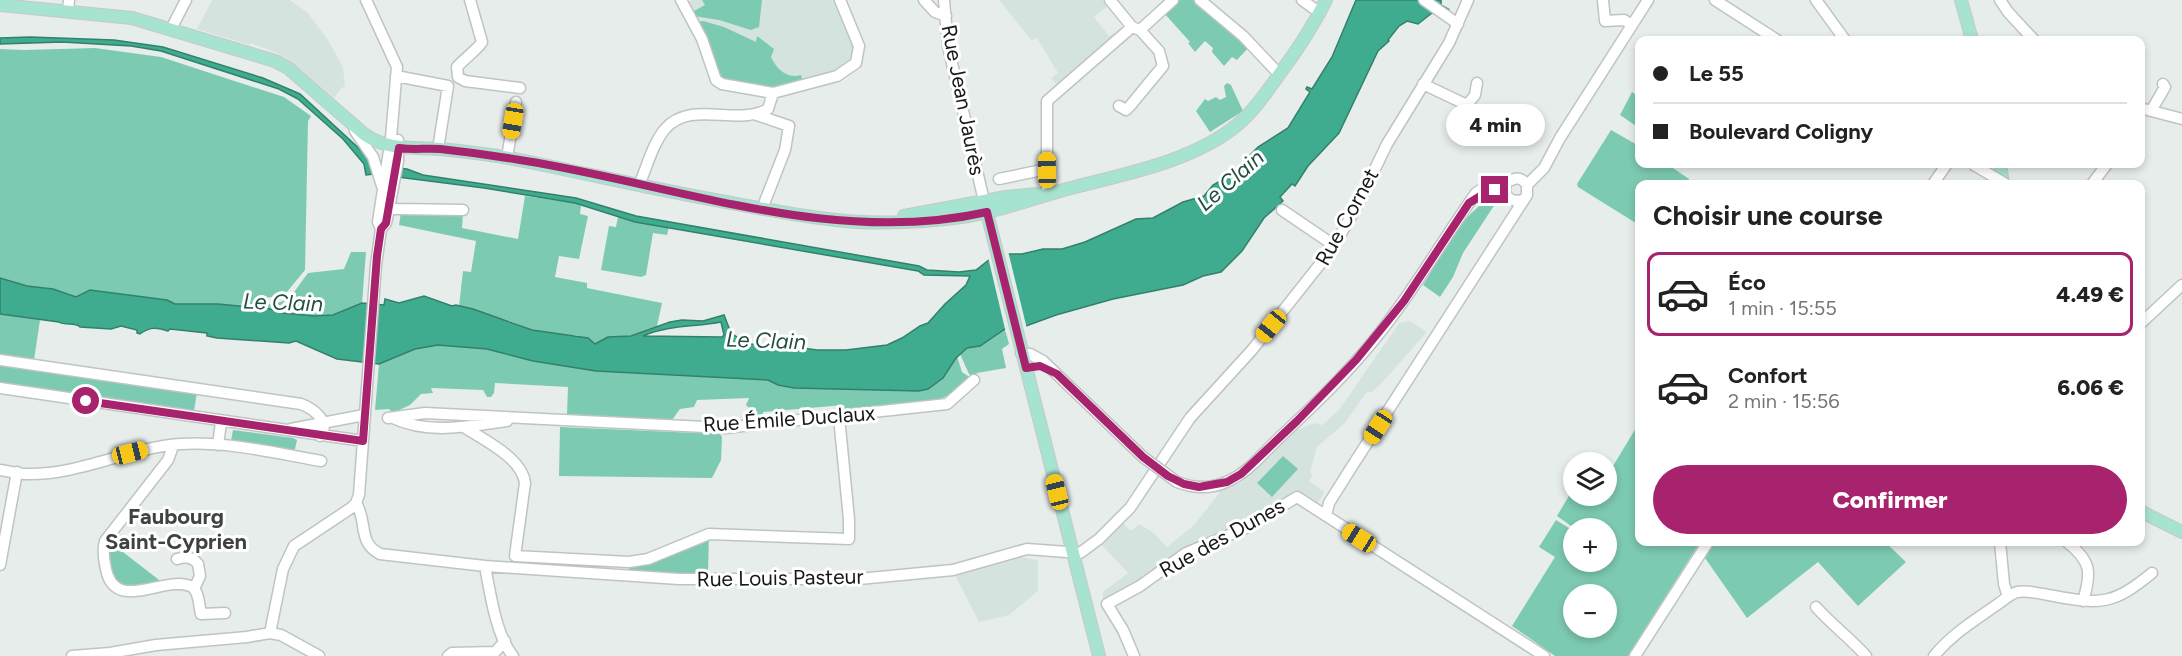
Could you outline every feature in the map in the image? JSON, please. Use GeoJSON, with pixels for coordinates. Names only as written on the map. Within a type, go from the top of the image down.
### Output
{"type":"FeatureCollection","features":[{"type":"Feature","properties":{"kind":"main road"},"geometry":{"type":"LineString","coordinates":[[0,5],[68,5],[132,18],[275,61],[288,68],[372,140],[507,158],[762,209],[838,221],[880,221],[985,206],[1021,194],[1046,194],[1144,168],[1180,156],[1213,141],[1248,115],[1301,45],[1326,0]]}},
{"type":"Feature","properties":{"kind":"main road"},"geometry":{"type":"LineString","coordinates":[[1961,0],[1971,36]]}},
{"type":"Feature","properties":{"kind":"main road"},"geometry":{"type":"LineString","coordinates":[[1970,0],[1978,36]]}},
{"type":"Feature","properties":{"kind":"main road"},"geometry":{"type":"LineString","coordinates":[[985,206],[1099,656]]}},
{"type":"Feature","properties":{"kind":"main road"},"geometry":{"type":"LineString","coordinates":[[2145,505],[2182,523]]}},
{"type":"Feature","properties":{"kind":"main road"},"geometry":{"type":"LineString","coordinates":[[2145,514],[2182,532]]}},
{"type":"Feature","properties":{"kind":"main road"},"geometry":{"type":"LineString","coordinates":[[2145,514],[2182,539]]}},
{"type":"Feature","properties":{"kind":"street"},"geometry":{"type":"LineString","coordinates":[[171,29],[186,0]]}},
{"type":"Feature","properties":{"kind":"street"},"geometry":{"type":"LineString","coordinates":[[270,633],[283,569],[294,546],[351,508],[359,495],[376,265],[384,226],[378,222],[385,207],[393,161],[396,76],[396,62],[366,0]]}},
{"type":"Feature","properties":{"kind":"street"},"geometry":{"type":"LineString","coordinates":[[470,0],[480,33],[481,45],[457,67],[458,77],[465,81],[520,88]]}},
{"type":"Feature","properties":{"kind":"street"},"geometry":{"type":"LineString","coordinates":[[681,0],[702,39],[716,80],[722,84],[773,93],[837,76],[856,63],[859,46],[840,0]]}},
{"type":"Feature","properties":{"kind":"street"},"geometry":{"type":"LineString","coordinates":[[924,0],[935,12],[946,16]]}},
{"type":"Feature","properties":{"kind":"street","name":"Rue Jean Jaurès"},"geometry":{"type":"LineString","coordinates":[[944,0],[948,46],[985,206]]}},
{"type":"Feature","properties":{"kind":"street"},"geometry":{"type":"LineString","coordinates":[[1110,0],[1159,51],[1163,66],[1126,110],[1119,106]]}},
{"type":"Feature","properties":{"kind":"street"},"geometry":{"type":"LineString","coordinates":[[1046,194],[1047,101],[1173,0]]}},
{"type":"Feature","properties":{"kind":"street"},"geometry":{"type":"LineString","coordinates":[[1200,0],[1234,27],[1280,74]]}},
{"type":"Feature","properties":{"kind":"street"},"geometry":{"type":"LineString","coordinates":[[1302,0],[1320,13]]}},
{"type":"Feature","properties":{"kind":"street"},"geometry":{"type":"LineString","coordinates":[[1424,0],[1458,24]]}},
{"type":"Feature","properties":{"kind":"street","name":"Rue Cornet"},"geometry":{"type":"LineString","coordinates":[[1073,553],[1083,552],[1130,508],[1190,418],[1252,350],[1335,246],[1387,144],[1449,43],[1468,0]]}},
{"type":"Feature","properties":{"kind":"street"},"geometry":{"type":"LineString","coordinates":[[1604,0],[1605,21],[1624,20],[1632,25]]}},
{"type":"Feature","properties":{"kind":"street"},"geometry":{"type":"LineString","coordinates":[[1524,182],[1560,138],[1648,0]]}},
{"type":"Feature","properties":{"kind":"street"},"geometry":{"type":"LineString","coordinates":[[1715,0],[1771,36]]}},
{"type":"Feature","properties":{"kind":"street"},"geometry":{"type":"LineString","coordinates":[[1816,0],[1842,36]]}},
{"type":"Feature","properties":{"kind":"street"},"geometry":{"type":"LineString","coordinates":[[2000,0],[2030,36]]}},
{"type":"Feature","properties":{"kind":"street"},"geometry":{"type":"LineString","coordinates":[[396,76],[448,86],[438,149]]}},
{"type":"Feature","properties":{"kind":"street"},"geometry":{"type":"LineString","coordinates":[[1423,84],[1467,105],[1475,95],[1478,83]]}},
{"type":"Feature","properties":{"kind":"street"},"geometry":{"type":"LineString","coordinates":[[2166,85],[2146,109],[2182,119]]}},
{"type":"Feature","properties":{"kind":"street"},"geometry":{"type":"LineString","coordinates":[[639,185],[663,133],[679,119],[695,114],[747,117],[757,115],[768,109],[773,93]]}},
{"type":"Feature","properties":{"kind":"street"},"geometry":{"type":"LineString","coordinates":[[507,158],[516,102]]}},
{"type":"Feature","properties":{"kind":"street"},"geometry":{"type":"LineString","coordinates":[[337,110],[365,144],[387,192]]}},
{"type":"Feature","properties":{"kind":"street"},"geometry":{"type":"LineString","coordinates":[[757,115],[788,125],[789,130],[785,150],[762,209]]}},
{"type":"Feature","properties":{"kind":"street"},"geometry":{"type":"LineString","coordinates":[[1978,168],[1998,180]]}},
{"type":"Feature","properties":{"kind":"street"},"geometry":{"type":"LineString","coordinates":[[999,179],[1047,170]]}},
{"type":"Feature","properties":{"kind":"street"},"geometry":{"type":"LineString","coordinates":[[1019,347],[1039,358],[1143,457],[1177,482],[1199,487],[1227,482],[1241,474],[1297,421],[1374,340],[1404,301],[1469,203],[1484,186],[1511,193],[1528,192],[1524,182],[1514,178],[1511,193],[1510,214],[1503,229],[1335,494],[1326,510],[1326,515],[1544,656]]}},
{"type":"Feature","properties":{"kind":"street"},"geometry":{"type":"LineString","coordinates":[[385,207],[463,210]]}},
{"type":"Feature","properties":{"kind":"street"},"geometry":{"type":"LineString","coordinates":[[1282,210],[1335,246]]}},
{"type":"Feature","properties":{"kind":"street"},"geometry":{"type":"LineString","coordinates":[[2145,319],[2178,289],[2182,301]]}},
{"type":"Feature","properties":{"kind":"street"},"geometry":{"type":"LineString","coordinates":[[0,360],[301,404],[312,408],[323,423],[324,429],[320,436]]}},
{"type":"Feature","properties":{"kind":"street"},"geometry":{"type":"LineString","coordinates":[[1026,368],[1040,366],[1057,374]]}},
{"type":"Feature","properties":{"kind":"street","name":"Rue Émile Duclaux"},"geometry":{"type":"LineString","coordinates":[[523,418],[449,428],[407,424],[390,418],[425,413],[725,428],[947,404],[974,380]]}},
{"type":"Feature","properties":{"kind":"street"},"geometry":{"type":"LineString","coordinates":[[0,388],[363,441]]}},
{"type":"Feature","properties":{"kind":"street"},"geometry":{"type":"LineString","coordinates":[[281,430],[364,416]]}},
{"type":"Feature","properties":{"kind":"street"},"geometry":{"type":"LineString","coordinates":[[464,427],[513,460],[524,475],[525,483],[515,556],[629,562],[648,559],[709,534],[849,539],[839,417]]}},
{"type":"Feature","properties":{"kind":"street"},"geometry":{"type":"LineString","coordinates":[[218,445],[221,422]]}},
{"type":"Feature","properties":{"kind":"street"},"geometry":{"type":"LineString","coordinates":[[0,470],[27,474],[71,469],[148,449],[190,445],[218,445],[321,461]]}},
{"type":"Feature","properties":{"kind":"street"},"geometry":{"type":"LineString","coordinates":[[173,446],[168,459],[105,541],[103,549],[105,565],[112,583],[124,591],[182,585],[194,589]]}},
{"type":"Feature","properties":{"kind":"street"},"geometry":{"type":"LineString","coordinates":[[0,565],[16,472]]}},
{"type":"Feature","properties":{"kind":"street","name":"Rue des Dunes"},"geometry":{"type":"LineString","coordinates":[[1134,656],[1123,630],[1107,604],[1140,586],[1186,553],[1246,528],[1295,497],[1301,498],[1326,515]]}},
{"type":"Feature","properties":{"kind":"street","name":"Rue Louis Pasteur"},"geometry":{"type":"LineString","coordinates":[[356,503],[360,509],[368,546],[380,555],[485,567],[679,579],[859,579],[953,570],[1027,549],[1073,553]]}},
{"type":"Feature","properties":{"kind":"street"},"geometry":{"type":"LineString","coordinates":[[1635,656],[1705,546]]}},
{"type":"Feature","properties":{"kind":"street"},"geometry":{"type":"LineString","coordinates":[[2000,546],[2004,584],[2008,597]]}},
{"type":"Feature","properties":{"kind":"street"},"geometry":{"type":"LineString","coordinates":[[2072,546],[2081,553],[2087,564],[2089,582],[2083,601]]}},
{"type":"Feature","properties":{"kind":"street"},"geometry":{"type":"LineString","coordinates":[[177,559],[191,558],[198,564],[200,576],[194,589],[196,614],[225,613]]}},
{"type":"Feature","properties":{"kind":"street"},"geometry":{"type":"LineString","coordinates":[[448,656],[452,653],[495,652],[508,649],[494,606],[485,567]]}},
{"type":"Feature","properties":{"kind":"street"},"geometry":{"type":"LineString","coordinates":[[1934,656],[1956,632],[2008,597],[2021,591],[2083,601],[2114,599],[2152,573]]}},
{"type":"Feature","properties":{"kind":"street"},"geometry":{"type":"LineString","coordinates":[[1816,607],[1866,656]]}},
{"type":"Feature","properties":{"kind":"street"},"geometry":{"type":"LineString","coordinates":[[72,656],[270,633],[281,635],[319,656]]}},
{"type":"Feature","properties":{"kind":"shaded area"},"geometry":{"type":"Polygon","coordinates":[[[212,0],[290,0],[308,13],[328,40],[343,67],[345,88],[342,87],[334,98],[289,60],[277,53],[251,43],[249,45],[197,29],[212,0]]]}},
{"type":"Feature","properties":{"kind":"shaded area"},"geometry":{"type":"Polygon","coordinates":[[[692,0],[833,0],[837,3],[857,45],[856,53],[851,54],[850,60],[853,61],[837,71],[773,90],[726,82],[687,3],[692,0]]]}},
{"type":"Feature","properties":{"kind":"shaded area"},"geometry":{"type":"Polygon","coordinates":[[[702,0],[762,0],[759,27],[751,30],[719,20],[694,16],[692,12],[705,5],[702,0]]]}},
{"type":"Feature","properties":{"kind":"shaded area"},"geometry":{"type":"Polygon","coordinates":[[[999,0],[1105,0],[1109,5],[1094,17],[1109,36],[1114,33],[1117,36],[1058,86],[1051,78],[1058,73],[1037,38],[1031,40],[999,0]]]}},
{"type":"Feature","properties":{"kind":"shaded area"},"geometry":{"type":"Polygon","coordinates":[[[1177,0],[1193,0],[1220,20],[1249,47],[1237,60],[1232,57],[1224,66],[1212,52],[1213,48],[1205,41],[1195,52],[1188,43],[1190,42],[1164,13],[1177,0]]]}},
{"type":"Feature","properties":{"kind":"shaded area"},"geometry":{"type":"Polygon","coordinates":[[[703,21],[724,27],[756,42],[757,36],[774,49],[771,57],[779,69],[791,76],[801,75],[803,82],[773,90],[726,82],[717,77],[697,22],[703,21]]]}},
{"type":"Feature","properties":{"kind":"shaded area"},"geometry":{"type":"Polygon","coordinates":[[[95,48],[161,57],[284,97],[311,116],[308,121],[305,270],[286,293],[264,298],[258,303],[261,310],[251,311],[249,307],[175,304],[167,300],[90,290],[76,297],[53,289],[27,286],[0,278],[0,49],[95,48]]]}},
{"type":"Feature","properties":{"kind":"shaded area"},"geometry":{"type":"Polygon","coordinates":[[[1227,83],[1231,85],[1243,111],[1210,132],[1196,111],[1205,99],[1208,101],[1216,97],[1220,100],[1226,97],[1224,86],[1227,83]]]}},
{"type":"Feature","properties":{"kind":"shaded area"},"geometry":{"type":"Polygon","coordinates":[[[1632,92],[1635,94],[1635,125],[1620,115],[1632,92]]]}},
{"type":"Feature","properties":{"kind":"shaded area"},"geometry":{"type":"Polygon","coordinates":[[[1611,130],[1635,144],[1635,168],[1673,168],[1689,179],[1635,180],[1635,223],[1578,187],[1577,184],[1611,130]]]}},
{"type":"Feature","properties":{"kind":"shaded area"},"geometry":{"type":"Polygon","coordinates":[[[525,196],[576,203],[581,206],[580,214],[588,216],[579,259],[559,256],[555,277],[587,283],[587,288],[662,303],[657,326],[631,336],[608,337],[595,344],[588,338],[532,330],[459,306],[463,271],[471,272],[476,241],[399,225],[401,212],[463,213],[462,228],[518,239],[525,196]]]}},
{"type":"Feature","properties":{"kind":"shaded area"},"geometry":{"type":"Polygon","coordinates":[[[1491,198],[1499,198],[1463,253],[1453,277],[1440,297],[1423,285],[1460,226],[1491,198]]]}},
{"type":"Feature","properties":{"kind":"shaded area"},"geometry":{"type":"Polygon","coordinates":[[[618,217],[669,227],[667,235],[653,233],[646,275],[641,277],[601,270],[609,226],[616,227],[618,217]]]}},
{"type":"Feature","properties":{"kind":"shaded area"},"geometry":{"type":"Polygon","coordinates":[[[351,252],[366,252],[362,303],[338,313],[319,316],[291,314],[267,308],[267,304],[282,302],[292,295],[308,273],[344,269],[351,252]]]}},
{"type":"Feature","properties":{"kind":"shaded area"},"geometry":{"type":"Polygon","coordinates":[[[0,314],[40,320],[34,360],[0,354],[0,314]]]}},
{"type":"Feature","properties":{"kind":"shaded area"},"geometry":{"type":"Polygon","coordinates":[[[1410,321],[1427,332],[1380,385],[1372,392],[1366,393],[1345,423],[1317,447],[1310,472],[1313,475],[1309,481],[1325,492],[1316,505],[1298,491],[1103,605],[1103,592],[1128,573],[1100,543],[1123,523],[1131,531],[1139,524],[1154,533],[1167,547],[1194,525],[1221,491],[1242,482],[1294,431],[1315,423],[1322,425],[1339,410],[1399,323],[1410,321]]]}},
{"type":"Feature","properties":{"kind":"shaded area"},"geometry":{"type":"Polygon","coordinates":[[[1005,329],[1009,344],[1002,349],[1006,368],[977,373],[973,377],[969,374],[960,354],[967,347],[980,345],[1005,329]]]}},
{"type":"Feature","properties":{"kind":"shaded area"},"geometry":{"type":"Polygon","coordinates":[[[439,345],[487,349],[533,361],[596,371],[768,380],[778,385],[794,388],[919,391],[957,356],[962,372],[971,378],[951,394],[940,399],[912,402],[890,412],[846,416],[844,405],[763,412],[763,423],[759,424],[757,415],[746,405],[749,398],[697,400],[694,407],[680,409],[672,420],[574,415],[567,414],[568,387],[495,383],[491,397],[487,397],[483,390],[431,388],[433,393],[421,394],[410,405],[393,413],[389,409],[375,410],[379,364],[414,349],[439,345]]]}},
{"type":"Feature","properties":{"kind":"shaded area"},"geometry":{"type":"Polygon","coordinates":[[[0,362],[197,392],[194,411],[0,382],[0,362]]]}},
{"type":"Feature","properties":{"kind":"shaded area"},"geometry":{"type":"Polygon","coordinates":[[[560,427],[720,434],[722,437],[721,460],[712,478],[559,476],[560,427]]]}},
{"type":"Feature","properties":{"kind":"shaded area"},"geometry":{"type":"Polygon","coordinates":[[[233,430],[293,438],[297,440],[295,449],[231,441],[233,430]]]}},
{"type":"Feature","properties":{"kind":"shaded area"},"geometry":{"type":"Polygon","coordinates":[[[1635,430],[1635,546],[1697,546],[1628,656],[1555,656],[1512,626],[1555,557],[1539,547],[1556,520],[1563,524],[1563,572],[1617,572],[1617,518],[1563,518],[1563,520],[1557,516],[1563,506],[1617,506],[1617,459],[1635,430]]]}},
{"type":"Feature","properties":{"kind":"shaded area"},"geometry":{"type":"Polygon","coordinates":[[[1283,456],[1298,469],[1272,497],[1257,483],[1283,456]]]}},
{"type":"Feature","properties":{"kind":"shaded area"},"geometry":{"type":"Polygon","coordinates":[[[709,534],[708,575],[629,571],[629,562],[709,534]]]}},
{"type":"Feature","properties":{"kind":"shaded area"},"geometry":{"type":"Polygon","coordinates":[[[110,542],[163,583],[137,589],[115,583],[107,564],[110,542]]]}},
{"type":"Feature","properties":{"kind":"shaded area"},"geometry":{"type":"Polygon","coordinates":[[[1712,546],[1889,546],[1906,562],[1858,606],[1818,562],[1747,618],[1705,558],[1712,546]]]}},
{"type":"Feature","properties":{"kind":"shaded area"},"geometry":{"type":"Polygon","coordinates":[[[1020,557],[1038,560],[1038,591],[1009,615],[979,622],[954,573],[1020,557]]]}},
{"type":"Feature","properties":{"kind":"water","name":"Le Clain"},"geometry":{"type":"Polygon","coordinates":[[[1356,0],[1441,0],[1441,5],[1448,9],[1432,13],[1418,24],[1407,21],[1399,26],[1389,41],[1378,51],[1339,133],[1308,166],[1295,186],[1292,184],[1280,197],[1283,201],[1264,218],[1242,251],[1221,272],[1203,276],[1183,285],[1113,299],[1026,326],[1005,329],[980,346],[967,348],[956,358],[943,378],[928,389],[919,391],[794,388],[778,385],[768,380],[596,371],[533,361],[487,349],[438,345],[415,349],[379,364],[337,359],[296,341],[289,343],[217,338],[207,336],[207,333],[170,329],[168,331],[157,328],[140,334],[137,330],[121,326],[111,329],[80,327],[0,314],[0,278],[27,286],[53,289],[76,297],[90,290],[167,300],[175,304],[218,304],[249,307],[251,311],[267,308],[282,313],[314,316],[333,315],[362,303],[384,305],[385,299],[399,303],[424,296],[452,306],[473,309],[532,330],[588,338],[595,344],[608,337],[631,336],[670,322],[703,321],[724,315],[731,333],[740,339],[742,344],[846,350],[887,345],[928,323],[966,285],[970,276],[924,275],[918,271],[635,222],[575,203],[484,188],[374,174],[366,175],[364,164],[343,139],[298,99],[279,89],[161,51],[131,46],[62,42],[0,44],[0,38],[114,40],[163,47],[263,78],[300,94],[365,154],[371,165],[576,198],[636,216],[919,266],[927,270],[959,272],[976,270],[989,260],[1009,254],[1062,249],[1085,242],[1136,219],[1153,218],[1183,202],[1204,196],[1213,185],[1229,176],[1258,147],[1288,128],[1310,92],[1306,89],[1307,87],[1312,89],[1332,57],[1356,0]],[[721,322],[671,328],[643,336],[722,337],[724,335],[721,322]]]}},
{"type":"Feature","properties":{"kind":"pier"},"geometry":{"type":"Polygon","coordinates":[[[1008,251],[1027,329],[1006,333],[988,257],[1008,251]]]}},
{"type":"Feature","properties":{"kind":"district","name":"Faubourg Saint-Cyprien"},"geometry":{"type":"Point","coordinates":[176,528]}},
{"type":"Feature","properties":{"kind":"route"},"geometry":{"type":"LineString","coordinates":[[86,401],[363,441],[377,256],[381,229],[386,223],[399,148],[438,149],[527,161],[686,195],[838,221],[919,221],[971,216],[987,212],[1019,348],[1026,368],[1040,366],[1057,374],[1143,457],[1177,482],[1210,487],[1227,482],[1241,474],[1356,360],[1404,301],[1469,203],[1495,190]]}}]}
